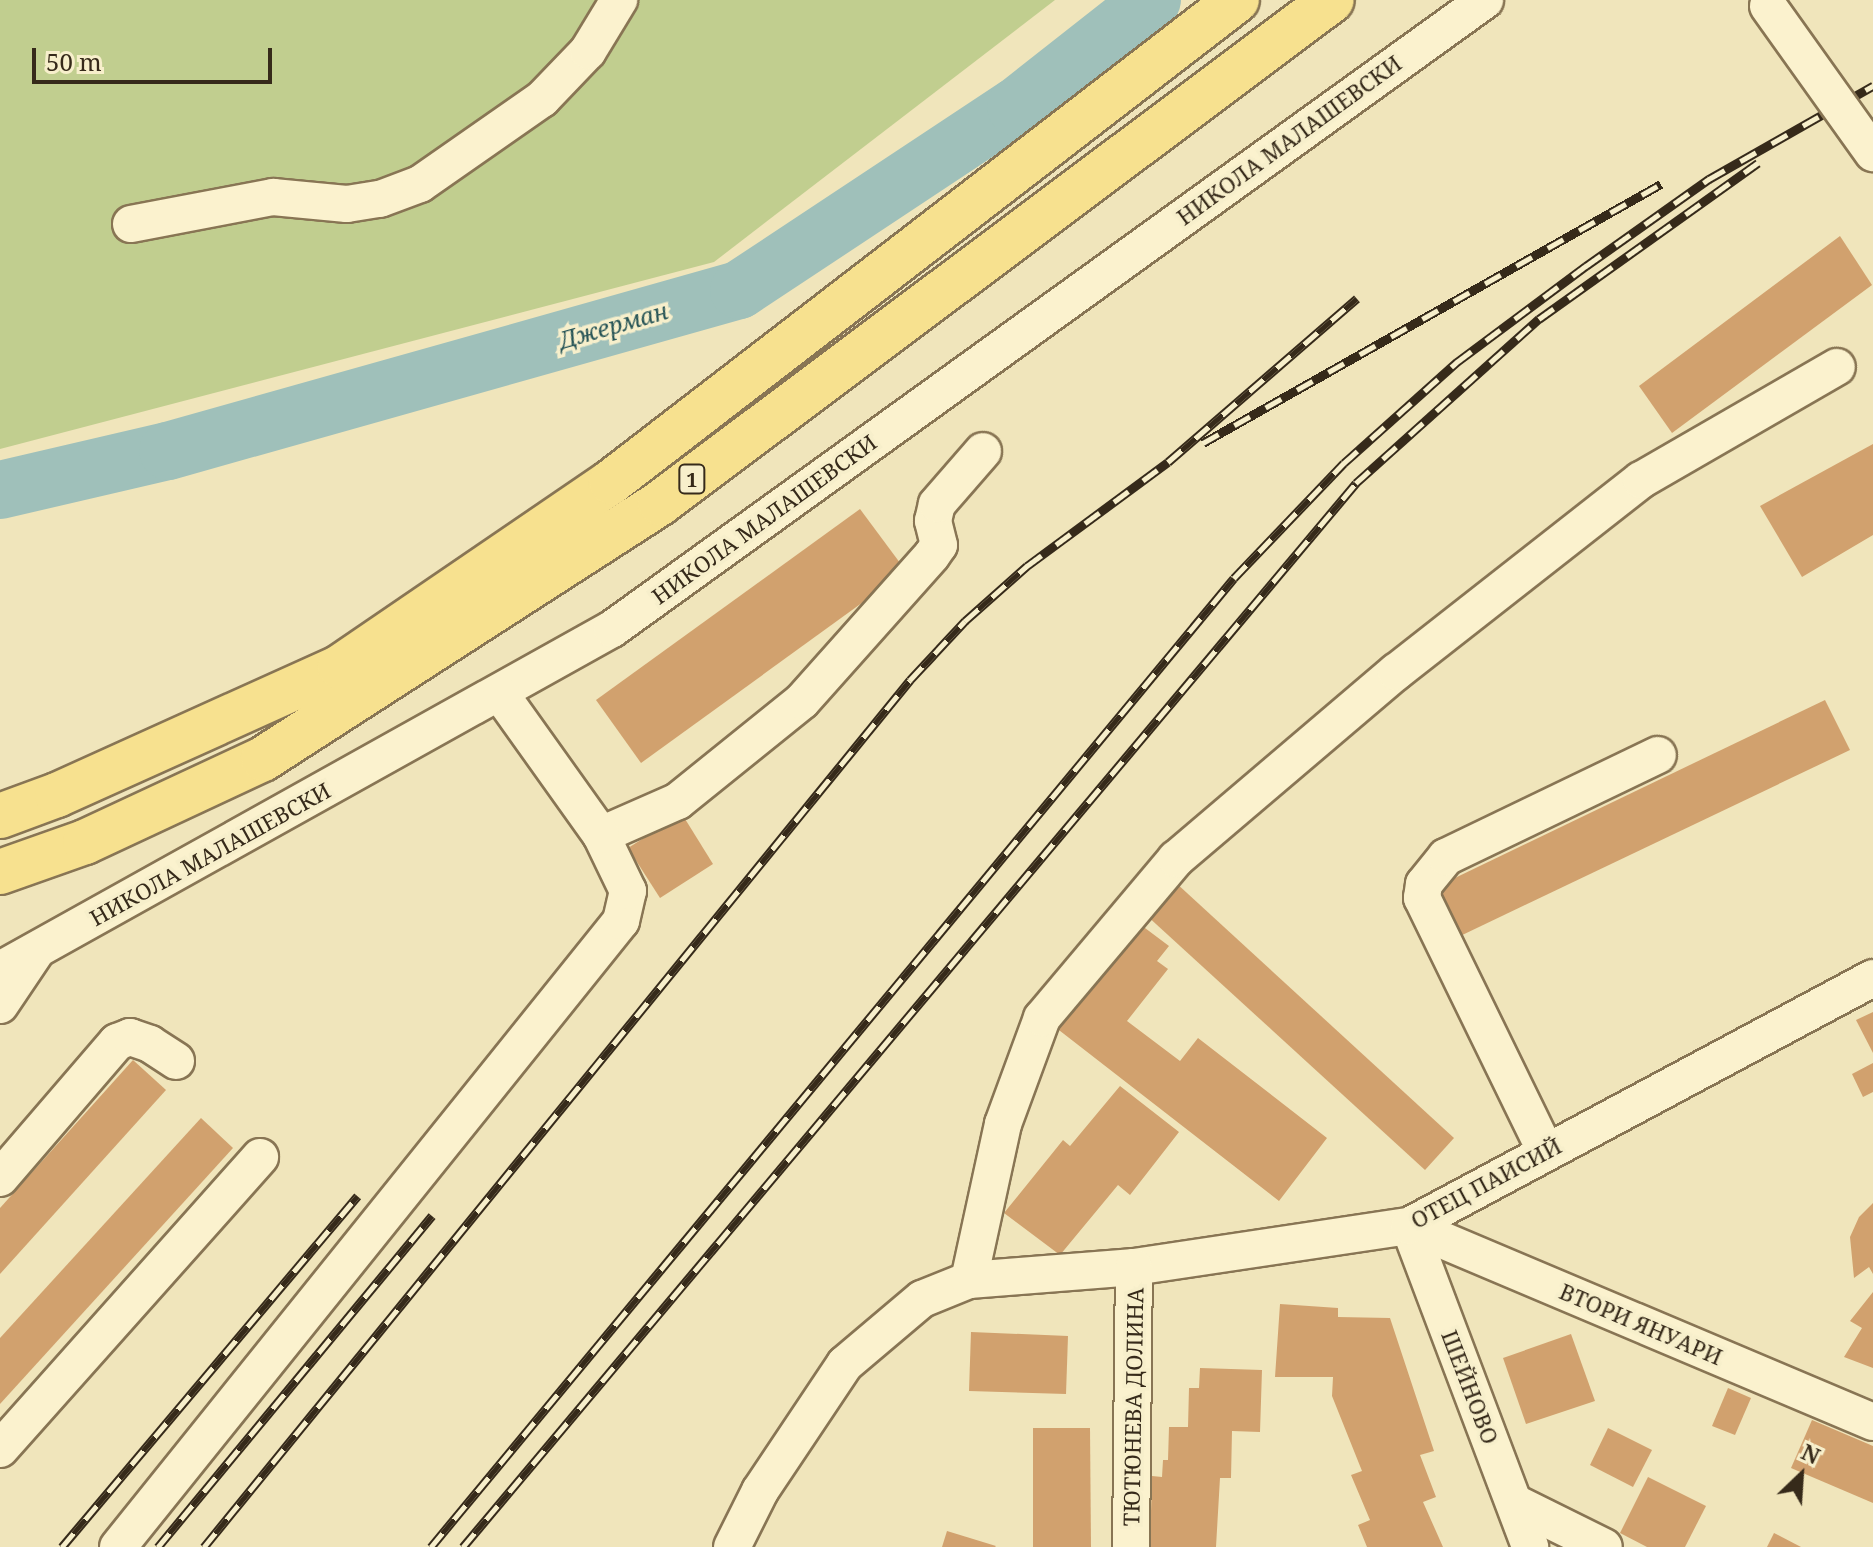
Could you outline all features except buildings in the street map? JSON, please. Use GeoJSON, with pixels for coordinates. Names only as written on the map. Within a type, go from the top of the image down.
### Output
{"type":"FeatureCollection","features":[{"type":"Feature","properties":{"kind":"main road","name":"1"},"geometry":{"type":"LineString","coordinates":[[0,816],[57,795],[340,667],[611,482],[1237,0]]}},
{"type":"Feature","properties":{"kind":"main road","name":"1"},"geometry":{"type":"LineString","coordinates":[[0,872],[85,842],[263,759],[660,503],[1332,0]]}},
{"type":"Feature","properties":{"kind":"street"},"geometry":{"type":"LineString","coordinates":[[131,224],[273,197],[347,204],[420,184],[542,99],[588,51],[619,0]]}},
{"type":"Feature","properties":{"kind":"street","name":"НИКОЛА МАЛАШЕВСКИ"},"geometry":{"type":"LineString","coordinates":[[0,970],[501,695],[612,629],[1485,0]]}},
{"type":"Feature","properties":{"kind":"street"},"geometry":{"type":"LineString","coordinates":[[1765,3],[1873,153]]}},
{"type":"Feature","properties":{"kind":"street"},"geometry":{"type":"LineString","coordinates":[[969,1280],[1003,1124],[1042,1018],[1176,859],[1396,672],[1641,480],[1837,367]]}},
{"type":"Feature","properties":{"kind":"street"},"geometry":{"type":"LineString","coordinates":[[601,835],[678,801],[802,701],[932,555],[939,545],[933,521],[937,504],[983,451]]}},
{"type":"Feature","properties":{"kind":"street"},"geometry":{"type":"LineString","coordinates":[[118,1547],[621,921],[628,891],[601,835],[501,695]]}},
{"type":"Feature","properties":{"kind":"street"},"geometry":{"type":"LineString","coordinates":[[1546,1152],[1422,898],[1424,884],[1446,857],[1658,755]]}},
{"type":"Feature","properties":{"kind":"street"},"geometry":{"type":"LineString","coordinates":[[0,952],[36,950]]}},
{"type":"Feature","properties":{"kind":"street"},"geometry":{"type":"LineString","coordinates":[[0,1005],[36,950]]}},
{"type":"Feature","properties":{"kind":"street","name":"ОТЕЦ ПАИСИЙ"},"geometry":{"type":"LineString","coordinates":[[732,1547],[760,1491],[845,1364],[922,1299],[969,1280],[1134,1267],[1409,1226],[1873,978]]}},
{"type":"Feature","properties":{"kind":"street"},"geometry":{"type":"LineString","coordinates":[[0,1178],[117,1042],[130,1037],[150,1044],[176,1061]]}},
{"type":"Feature","properties":{"kind":"street"},"geometry":{"type":"LineString","coordinates":[[0,1449],[260,1157]]}},
{"type":"Feature","properties":{"kind":"street","name":"ВТОРИ ЯНУАРИ"},"geometry":{"type":"LineString","coordinates":[[1409,1226],[1873,1422]]}},
{"type":"Feature","properties":{"kind":"street","name":"ШЕЙНОВО"},"geometry":{"type":"LineString","coordinates":[[1409,1226],[1530,1547]]}},
{"type":"Feature","properties":{"kind":"street","name":"ТЮТЮНЕВА ДОЛИНА"},"geometry":{"type":"LineString","coordinates":[[1131,1547],[1134,1267]]}},
{"type":"Feature","properties":{"kind":"street"},"geometry":{"type":"LineString","coordinates":[[1515,1503],[1604,1547]]}},
{"type":"Feature","properties":{"kind":"green space"},"geometry":{"type":"Polygon","coordinates":[[[0,0],[1055,0],[714,262],[0,449],[0,0]]]}},
{"type":"Feature","properties":{"kind":"waterway","name":"Джерман"},"geometry":{"type":"LineString","coordinates":[[0,490],[168,451],[739,290],[1016,107],[1152,0]]}},
{"type":"Feature","properties":{"kind":"railway"},"geometry":{"type":"LineString","coordinates":[[431,1547],[1234,578],[1344,463],[1457,362],[1586,266],[1709,179],[1873,86]]}},
{"type":"Feature","properties":{"kind":"railway"},"geometry":{"type":"LineString","coordinates":[[463,1547],[1356,483],[1539,319],[1758,163]]}},
{"type":"Feature","properties":{"kind":"railway"},"geometry":{"type":"LineString","coordinates":[[1203,443],[1661,184]]}},
{"type":"Feature","properties":{"kind":"railway"},"geometry":{"type":"LineString","coordinates":[[204,1547],[910,680],[965,621],[1027,566],[1168,462],[1357,298]]}},
{"type":"Feature","properties":{"kind":"railway"},"geometry":{"type":"LineString","coordinates":[[62,1547],[358,1196]]}},
{"type":"Feature","properties":{"kind":"railway"},"geometry":{"type":"LineString","coordinates":[[158,1547],[432,1216]]}}]}
